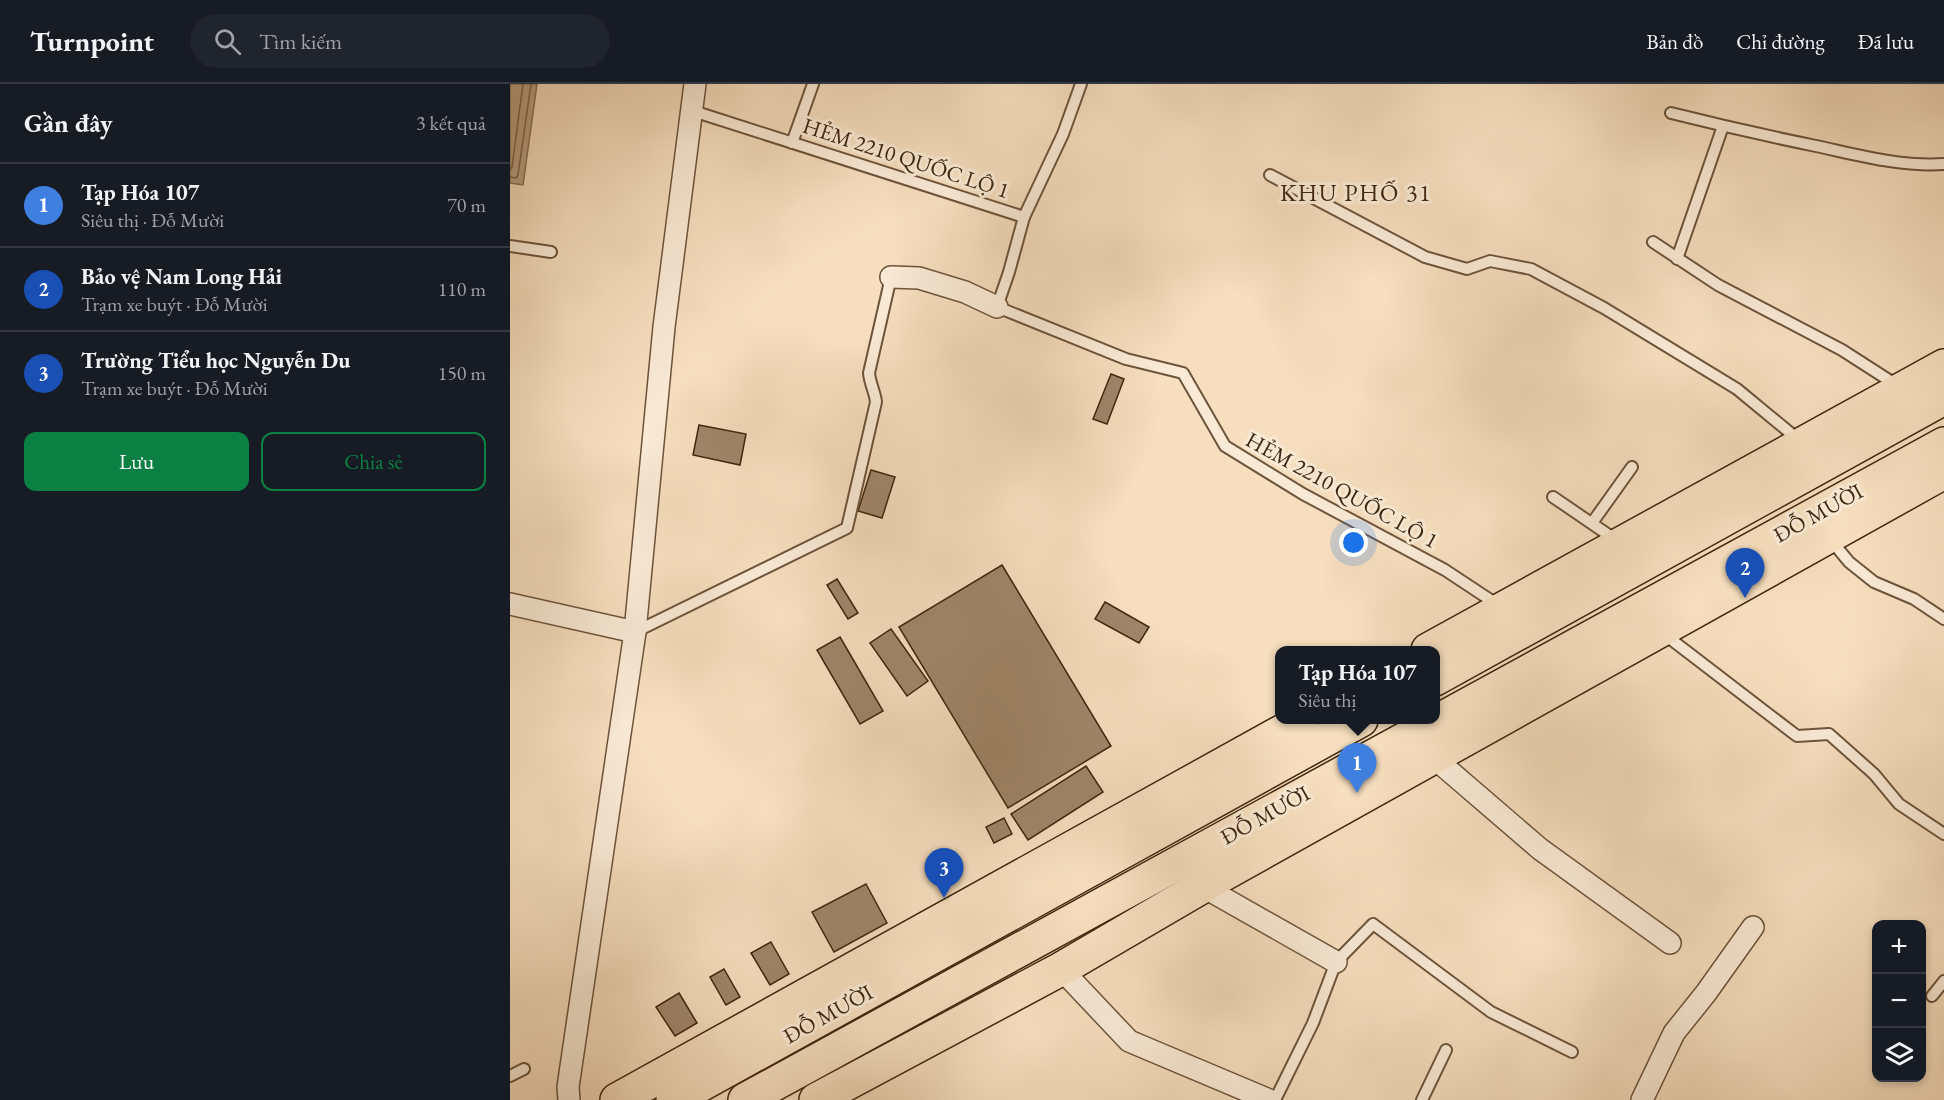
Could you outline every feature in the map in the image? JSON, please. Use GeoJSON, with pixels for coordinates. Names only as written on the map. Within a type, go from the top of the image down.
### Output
{"type":"FeatureCollection","features":[{"type":"Feature","properties":{"kind":"highway"},"geometry":{"type":"LineString","coordinates":[[1437,646],[1944,366]]}},
{"type":"Feature","properties":{"kind":"highway","name":"ĐỖ MƯỜI"},"geometry":{"type":"LineString","coordinates":[[1440,676],[1944,398]]}},
{"type":"Feature","properties":{"kind":"highway","name":"ĐỖ MƯỜI"},"geometry":{"type":"LineString","coordinates":[[1440,720],[1944,444]]}},
{"type":"Feature","properties":{"kind":"highway","name":"ĐỖ MƯỜI"},"geometry":{"type":"LineString","coordinates":[[816,1100],[1061,969],[1202,886],[1944,472]]}},
{"type":"Feature","properties":{"kind":"highway","name":"ĐỖ MƯỜI"},"geometry":{"type":"LineString","coordinates":[[617,1100],[1297,724]]}},
{"type":"Feature","properties":{"kind":"highway","name":"ĐỖ MƯỜI"},"geometry":{"type":"LineString","coordinates":[[673,1100],[1355,724]]}},
{"type":"Feature","properties":{"kind":"highway","name":"ĐỖ MƯỜI"},"geometry":{"type":"LineString","coordinates":[[752,1097],[1433,724]]}},
{"type":"Feature","properties":{"kind":"street"},"geometry":{"type":"LineString","coordinates":[[569,1100],[568,1087],[635,632],[664,327],[695,84]]}},
{"type":"Feature","properties":{"kind":"street"},"geometry":{"type":"LineString","coordinates":[[891,277],[919,278],[965,292],[997,307]]}},
{"type":"Feature","properties":{"kind":"street"},"geometry":{"type":"LineString","coordinates":[[510,604],[635,632]]}},
{"type":"Feature","properties":{"kind":"street"},"geometry":{"type":"LineString","coordinates":[[1433,757],[1540,849],[1670,943]]}},
{"type":"Feature","properties":{"kind":"street"},"geometry":{"type":"LineString","coordinates":[[1202,886],[1336,962]]}},
{"type":"Feature","properties":{"kind":"street"},"geometry":{"type":"LineString","coordinates":[[1646,1099],[1674,1033],[1753,927]]}},
{"type":"Feature","properties":{"kind":"street"},"geometry":{"type":"LineString","coordinates":[[1061,969],[1129,1041],[1269,1100]]}},
{"type":"Feature","properties":{"kind":"lane"},"geometry":{"type":"LineString","coordinates":[[792,143],[813,84]]}},
{"type":"Feature","properties":{"kind":"lane"},"geometry":{"type":"LineString","coordinates":[[1024,217],[1063,134],[1081,84]]}},
{"type":"Feature","properties":{"kind":"lane","name":"HẺM 2210 QUỐC LỘ 1"},"geometry":{"type":"LineString","coordinates":[[693,111],[1024,217],[1010,272],[997,307],[1126,359],[1183,373],[1225,446],[1303,494],[1444,570],[1504,609]]}},
{"type":"Feature","properties":{"kind":"lane"},"geometry":{"type":"LineString","coordinates":[[1671,113],[1897,162],[1944,164]]}},
{"type":"Feature","properties":{"kind":"lane"},"geometry":{"type":"LineString","coordinates":[[1677,259],[1724,126]]}},
{"type":"Feature","properties":{"kind":"lane"},"geometry":{"type":"LineString","coordinates":[[1270,175],[1425,257],[1467,269],[1490,261],[1531,269],[1604,308],[1737,389],[1803,444]]}},
{"type":"Feature","properties":{"kind":"lane"},"geometry":{"type":"LineString","coordinates":[[1653,242],[1718,285],[1842,350],[1903,389]]}},
{"type":"Feature","properties":{"kind":"lane"},"geometry":{"type":"LineString","coordinates":[[510,246],[551,252]]}},
{"type":"Feature","properties":{"kind":"lane"},"geometry":{"type":"LineString","coordinates":[[635,632],[847,528],[876,402],[869,373],[891,277]]}},
{"type":"Feature","properties":{"kind":"lane"},"geometry":{"type":"LineString","coordinates":[[1592,523],[1632,467]]}},
{"type":"Feature","properties":{"kind":"lane"},"geometry":{"type":"LineString","coordinates":[[1553,497],[1621,544]]}},
{"type":"Feature","properties":{"kind":"lane"},"geometry":{"type":"LineString","coordinates":[[1828,537],[1849,562],[1874,582],[1914,599],[1944,619]]}},
{"type":"Feature","properties":{"kind":"lane"},"geometry":{"type":"LineString","coordinates":[[1659,630],[1797,736],[1829,734],[1874,774],[1899,804],[1944,834]]}},
{"type":"Feature","properties":{"kind":"lane"},"geometry":{"type":"LineString","coordinates":[[1275,1100],[1313,1023],[1336,962],[1373,924],[1491,1012],[1572,1052]]}},
{"type":"Feature","properties":{"kind":"lane"},"geometry":{"type":"LineString","coordinates":[[1932,996],[1944,981]]}},
{"type":"Feature","properties":{"kind":"lane"},"geometry":{"type":"LineString","coordinates":[[1422,1100],[1446,1050]]}},
{"type":"Feature","properties":{"kind":"lane"},"geometry":{"type":"LineString","coordinates":[[510,1076],[524,1069]]}},
{"type":"Feature","properties":{"kind":"water"},"geometry":{"type":"Polygon","coordinates":[[[510,84],[537,84],[523,185],[510,183],[510,84]]]}},
{"type":"Feature","properties":{"kind":"building"},"geometry":{"type":"Polygon","coordinates":[[[1111,374],[1124,379],[1107,424],[1093,419],[1111,374]]]}},
{"type":"Feature","properties":{"kind":"building"},"geometry":{"type":"Polygon","coordinates":[[[699,425],[746,434],[740,465],[693,455],[699,425]]]}},
{"type":"Feature","properties":{"kind":"building"},"geometry":{"type":"Polygon","coordinates":[[[871,470],[895,477],[882,518],[858,511],[871,470]]]}},
{"type":"Feature","properties":{"kind":"building"},"geometry":{"type":"Polygon","coordinates":[[[1002,565],[1111,746],[1008,808],[899,627],[1002,565]]]}},
{"type":"Feature","properties":{"kind":"building"},"geometry":{"type":"Polygon","coordinates":[[[837,579],[858,613],[848,619],[827,585],[837,579]]]}},
{"type":"Feature","properties":{"kind":"building"},"geometry":{"type":"Polygon","coordinates":[[[1105,602],[1149,627],[1139,643],[1095,619],[1105,602]]]}},
{"type":"Feature","properties":{"kind":"building"},"geometry":{"type":"Polygon","coordinates":[[[891,629],[928,681],[907,696],[870,643],[891,629]]]}},
{"type":"Feature","properties":{"kind":"building"},"geometry":{"type":"Polygon","coordinates":[[[840,637],[883,711],[860,724],[817,650],[840,637]]]}},
{"type":"Feature","properties":{"kind":"building"},"geometry":{"type":"Polygon","coordinates":[[[1086,766],[1103,792],[1028,840],[1011,814],[1086,766]]]}},
{"type":"Feature","properties":{"kind":"building"},"geometry":{"type":"Polygon","coordinates":[[[1004,818],[1012,834],[994,843],[986,827],[1004,818]]]}},
{"type":"Feature","properties":{"kind":"building"},"geometry":{"type":"Polygon","coordinates":[[[866,884],[887,923],[834,952],[812,912],[866,884]]]}},
{"type":"Feature","properties":{"kind":"building"},"geometry":{"type":"Polygon","coordinates":[[[771,942],[789,974],[770,985],[751,953],[771,942]]]}},
{"type":"Feature","properties":{"kind":"building"},"geometry":{"type":"Polygon","coordinates":[[[724,969],[740,997],[726,1005],[710,977],[724,969]]]}},
{"type":"Feature","properties":{"kind":"building"},"geometry":{"type":"Polygon","coordinates":[[[679,993],[697,1023],[675,1036],[656,1007],[679,993]]]}},
{"type":"Feature","properties":{"kind":"place","name":"Bảo vệ Nam Long Hải"},"geometry":{"type":"Point","coordinates":[1745,598]}},
{"type":"Feature","properties":{"kind":"place","name":"Tạp Hóa 107"},"geometry":{"type":"Point","coordinates":[1357,793]}},
{"type":"Feature","properties":{"kind":"place","name":"Trường Tiểu học Nguyễn Du"},"geometry":{"type":"Point","coordinates":[944,898]}},
{"type":"Feature","properties":{"kind":"district","name":"KHU PHỐ 31"},"geometry":{"type":"Point","coordinates":[1356,192]}}]}
